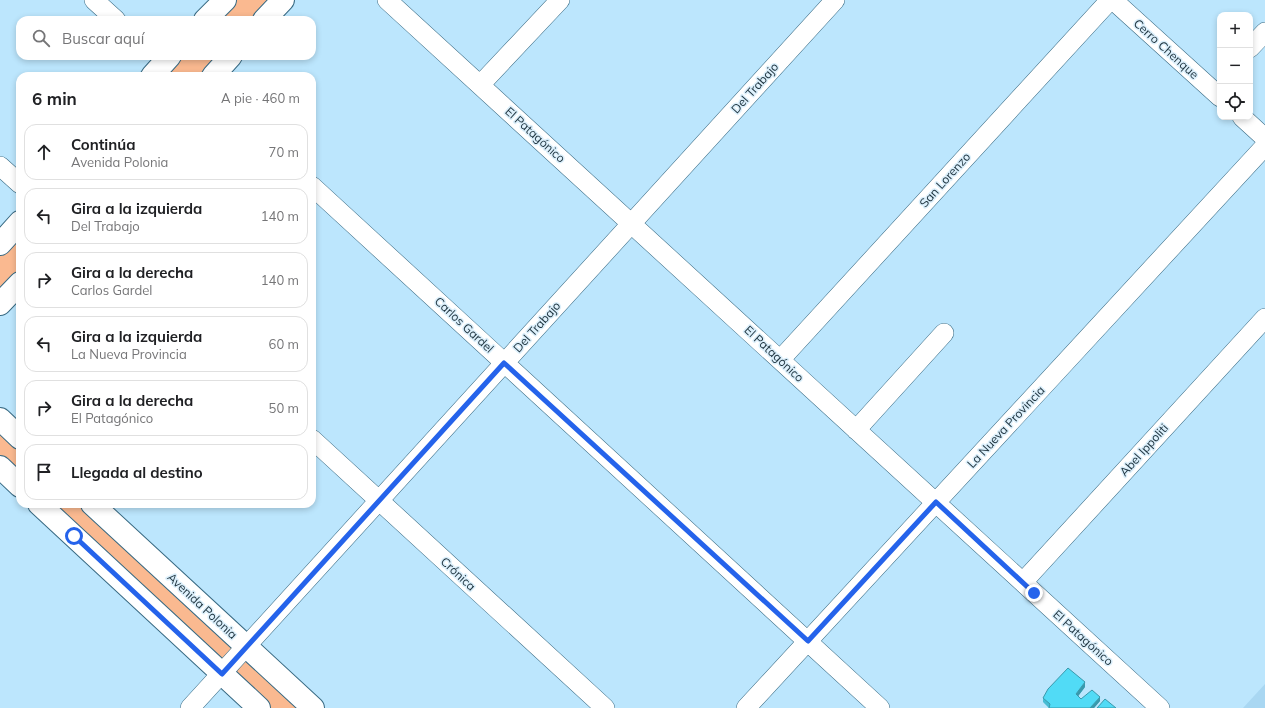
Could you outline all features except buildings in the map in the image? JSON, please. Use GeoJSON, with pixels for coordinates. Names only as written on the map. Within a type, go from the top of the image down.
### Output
{"type":"FeatureCollection","features":[{"type":"Feature","properties":{"kind":"main road"},"geometry":{"type":"LineString","coordinates":[[209,16],[225,0]]}},
{"type":"Feature","properties":{"kind":"main road"},"geometry":{"type":"LineString","coordinates":[[268,16],[283,0]]}},
{"type":"Feature","properties":{"kind":"main road"},"geometry":{"type":"LineString","coordinates":[[217,72],[227,60]]}},
{"type":"Feature","properties":{"kind":"main road"},"geometry":{"type":"LineString","coordinates":[[0,244],[16,226]]}},
{"type":"Feature","properties":{"kind":"main road"},"geometry":{"type":"LineString","coordinates":[[0,304],[16,287]]}},
{"type":"Feature","properties":{"kind":"main road"},"geometry":{"type":"LineString","coordinates":[[0,419],[16,434]]}},
{"type":"Feature","properties":{"kind":"main road"},"geometry":{"type":"LineString","coordinates":[[0,467],[16,482]]}},
{"type":"Feature","properties":{"kind":"main road"},"geometry":{"type":"LineString","coordinates":[[43,508],[259,708]]}},
{"type":"Feature","properties":{"kind":"main road","name":"Avenida Polonia"},"geometry":{"type":"LineString","coordinates":[[96,508],[313,708]]}},
{"type":"Feature","properties":{"kind":"street"},"geometry":{"type":"LineString","coordinates":[[94,0],[112,16]]}},
{"type":"Feature","properties":{"kind":"street","name":"El Patagónico"},"geometry":{"type":"LineString","coordinates":[[387,0],[1160,708]]}},
{"type":"Feature","properties":{"kind":"street"},"geometry":{"type":"LineString","coordinates":[[480,85],[560,0]]}},
{"type":"Feature","properties":{"kind":"street","name":"Del Trabajo"},"geometry":{"type":"LineString","coordinates":[[190,708],[835,0]]}},
{"type":"Feature","properties":{"kind":"street","name":"San Lorenzo"},"geometry":{"type":"LineString","coordinates":[[780,360],[1110,0]]}},
{"type":"Feature","properties":{"kind":"street","name":"Cerro Chenque"},"geometry":{"type":"LineString","coordinates":[[1113,0],[1217,89]]}},
{"type":"Feature","properties":{"kind":"street"},"geometry":{"type":"LineString","coordinates":[[1253,45],[1265,32]]}},
{"type":"Feature","properties":{"kind":"street"},"geometry":{"type":"LineString","coordinates":[[1245,120],[1265,138]]}},
{"type":"Feature","properties":{"kind":"street","name":"La Nueva Provincia"},"geometry":{"type":"LineString","coordinates":[[746,708],[1265,146]]}},
{"type":"Feature","properties":{"kind":"street"},"geometry":{"type":"LineString","coordinates":[[0,166],[16,180]]}},
{"type":"Feature","properties":{"kind":"street","name":"Carlos Gardel"},"geometry":{"type":"LineString","coordinates":[[316,190],[880,708]]}},
{"type":"Feature","properties":{"kind":"street","name":"Abel Ippoliti"},"geometry":{"type":"LineString","coordinates":[[1023,582],[1265,318]]}},
{"type":"Feature","properties":{"kind":"street"},"geometry":{"type":"LineString","coordinates":[[856,430],[944,332]]}},
{"type":"Feature","properties":{"kind":"street","name":"Crónica"},"geometry":{"type":"LineString","coordinates":[[316,443],[605,708]]}},
{"type":"Feature","properties":{"kind":"shaded area"},"geometry":{"type":"Polygon","coordinates":[[[225,0],[283,0],[268,16],[209,16],[225,0]]]}},
{"type":"Feature","properties":{"kind":"shaded area"},"geometry":{"type":"Polygon","coordinates":[[[166,60],[227,60],[217,72],[156,72],[166,60]]]}},
{"type":"Feature","properties":{"kind":"shaded area"},"geometry":{"type":"Polygon","coordinates":[[[16,226],[16,287],[0,304],[0,244],[16,226]]]}},
{"type":"Feature","properties":{"kind":"shaded area"},"geometry":{"type":"Polygon","coordinates":[[[0,419],[16,434],[16,482],[0,467],[0,419]]]}},
{"type":"Feature","properties":{"kind":"shaded area"},"geometry":{"type":"Polygon","coordinates":[[[43,508],[96,508],[313,708],[259,708],[43,508]]]}},
{"type":"Feature","properties":{"kind":"shaded area"},"geometry":{"type":"Polygon","coordinates":[[[1265,684],[1265,708],[1243,708],[1265,684]]]}},
{"type":"Feature","properties":{"kind":"route"},"geometry":{"type":"LineString","coordinates":[[74,536],[222,674],[504,363],[808,641],[936,502],[1034,593]]}}]}
